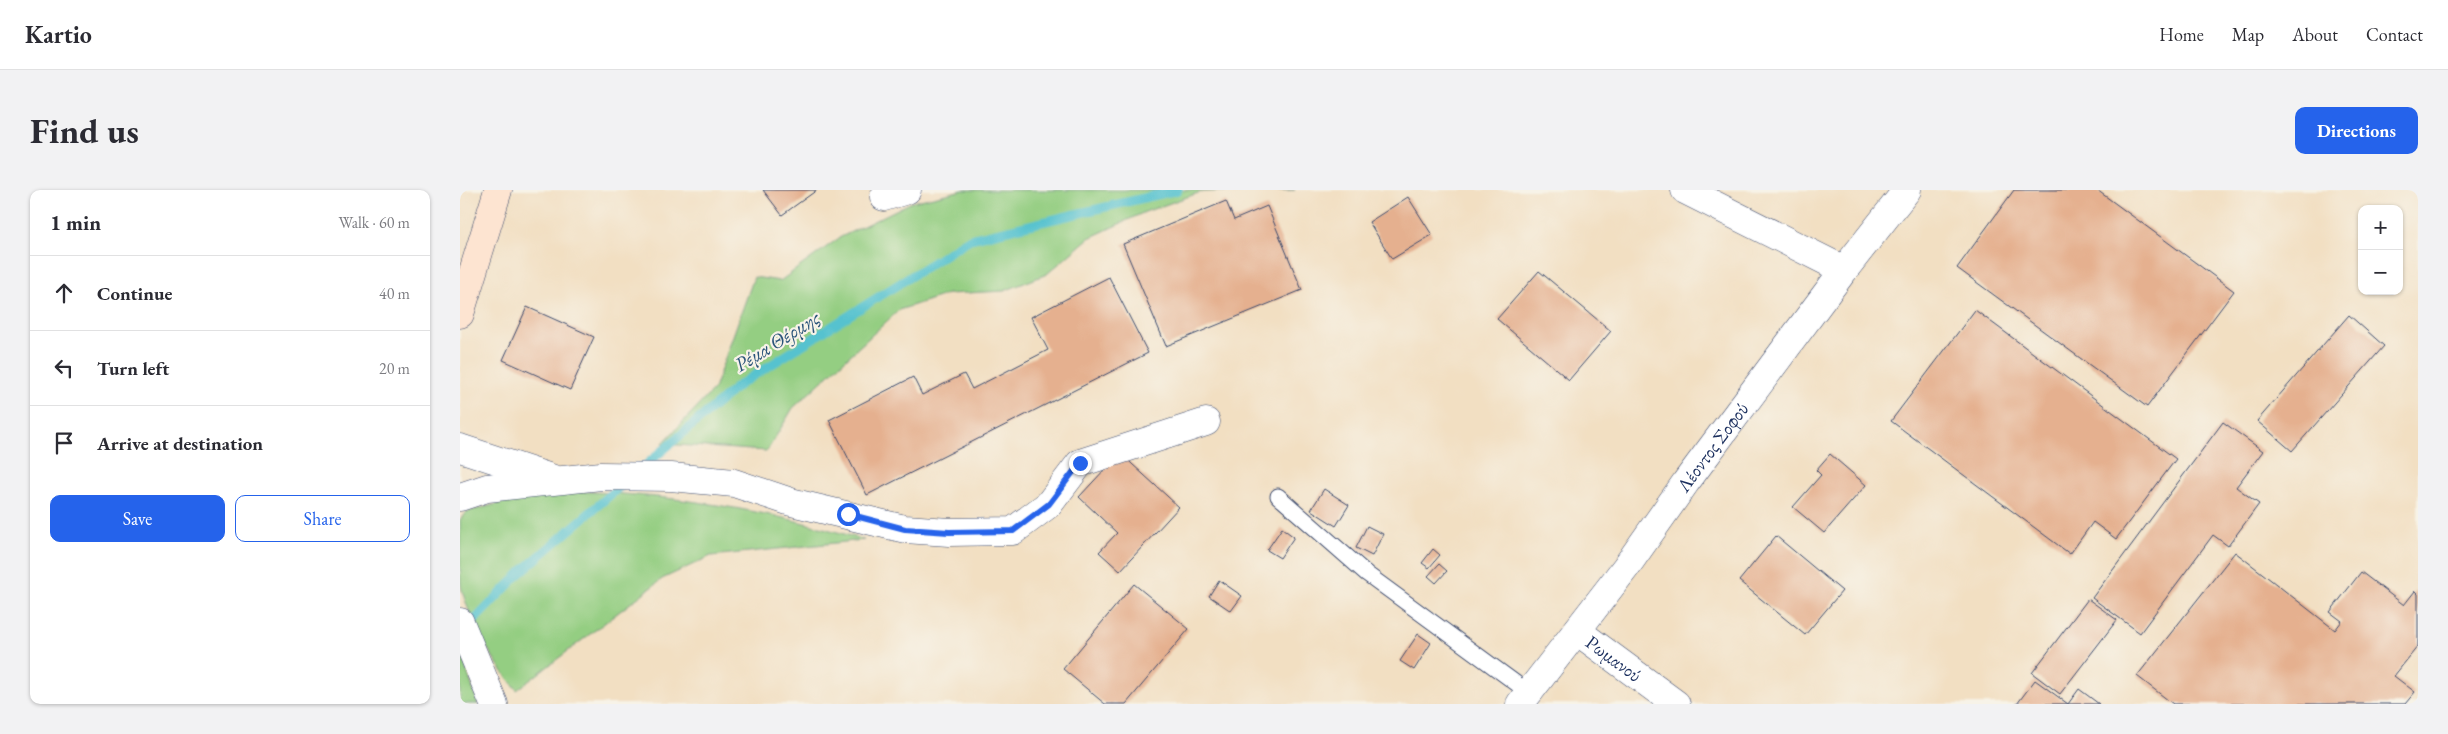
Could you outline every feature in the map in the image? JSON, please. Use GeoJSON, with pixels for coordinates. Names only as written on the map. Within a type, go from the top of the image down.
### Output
{"type":"FeatureCollection","features":[{"type":"Feature","properties":{"kind":"main road"},"geometry":{"type":"LineString","coordinates":[[460,314],[498,190]]}},
{"type":"Feature","properties":{"kind":"street"},"geometry":{"type":"LineString","coordinates":[[1685,190],[1844,270]]}},
{"type":"Feature","properties":{"kind":"street","name":"Λέοντος Σοφού"},"geometry":{"type":"LineString","coordinates":[[1524,698],[1577,631],[1844,270],[1907,190]]}},
{"type":"Feature","properties":{"kind":"street"},"geometry":{"type":"LineString","coordinates":[[460,497],[487,488],[601,476],[672,477],[734,483],[792,502],[905,529],[949,532],[1013,531],[1049,504],[1080,463],[1206,422]]}},
{"type":"Feature","properties":{"kind":"street"},"geometry":{"type":"LineString","coordinates":[[460,448],[561,481]]}},
{"type":"Feature","properties":{"kind":"street"},"geometry":{"type":"LineString","coordinates":[[460,622],[494,704]]}},
{"type":"Feature","properties":{"kind":"street","name":"Ρωμανού"},"geometry":{"type":"LineString","coordinates":[[1577,631],[1676,704]]}},
{"type":"Feature","properties":{"kind":"lane"},"geometry":{"type":"LineString","coordinates":[[1278,496],[1367,574],[1524,698]]}},
{"type":"Feature","properties":{"kind":"green space"},"geometry":{"type":"Polygon","coordinates":[[[963,190],[1295,190],[1201,192],[1145,212],[1089,238],[1047,274],[1004,291],[948,294],[899,310],[793,408],[767,451],[662,444],[714,389],[754,277],[780,281],[839,238],[912,202],[963,190]]]}},
{"type":"Feature","properties":{"kind":"green space"},"geometry":{"type":"Polygon","coordinates":[[[567,491],[642,496],[717,505],[791,520],[864,540],[711,556],[662,579],[517,690],[499,667],[483,641],[465,600],[461,586],[460,520],[466,512],[520,498],[567,491]]]}},
{"type":"Feature","properties":{"kind":"green space"},"geometry":{"type":"Polygon","coordinates":[[[460,655],[463,659],[478,704],[460,704],[460,655]]]}},
{"type":"Feature","properties":{"kind":"building"},"geometry":{"type":"Polygon","coordinates":[[[763,190],[817,190],[782,215],[763,190]]]}},
{"type":"Feature","properties":{"kind":"building"},"geometry":{"type":"Polygon","coordinates":[[[2014,190],[2097,190],[2234,291],[2147,407],[1957,268],[2014,190]]]}},
{"type":"Feature","properties":{"kind":"building"},"geometry":{"type":"Polygon","coordinates":[[[1408,197],[1432,235],[1392,259],[1369,222],[1408,197]]]}},
{"type":"Feature","properties":{"kind":"building"},"geometry":{"type":"Polygon","coordinates":[[[1226,201],[1234,220],[1267,206],[1302,290],[1166,346],[1123,244],[1226,201]]]}},
{"type":"Feature","properties":{"kind":"building"},"geometry":{"type":"Polygon","coordinates":[[[1539,271],[1611,331],[1569,380],[1497,319],[1539,271]]]}},
{"type":"Feature","properties":{"kind":"building"},"geometry":{"type":"Polygon","coordinates":[[[1109,277],[1148,353],[867,495],[829,420],[913,377],[922,395],[964,374],[972,389],[1048,350],[1031,317],[1109,277]]]}},
{"type":"Feature","properties":{"kind":"building"},"geometry":{"type":"Polygon","coordinates":[[[527,307],[594,337],[570,390],[503,360],[527,307]]]}},
{"type":"Feature","properties":{"kind":"building"},"geometry":{"type":"Polygon","coordinates":[[[1975,310],[2176,459],[2116,539],[2093,522],[2070,554],[1891,421],[1975,310]]]}},
{"type":"Feature","properties":{"kind":"building"},"geometry":{"type":"Polygon","coordinates":[[[2349,315],[2384,346],[2292,451],[2257,421],[2349,315]]]}},
{"type":"Feature","properties":{"kind":"building"},"geometry":{"type":"Polygon","coordinates":[[[2223,422],[2263,451],[2236,487],[2259,504],[2228,546],[2213,535],[2140,633],[2092,598],[2223,422]]]}},
{"type":"Feature","properties":{"kind":"building"},"geometry":{"type":"Polygon","coordinates":[[[1120,453],[1179,507],[1120,571],[1099,552],[1117,533],[1079,497],[1120,453]]]}},
{"type":"Feature","properties":{"kind":"building"},"geometry":{"type":"Polygon","coordinates":[[[1830,454],[1866,485],[1824,533],[1793,507],[1821,475],[1816,470],[1830,454]]]}},
{"type":"Feature","properties":{"kind":"building"},"geometry":{"type":"Polygon","coordinates":[[[1324,489],[1349,505],[1336,526],[1311,510],[1324,489]]]}},
{"type":"Feature","properties":{"kind":"building"},"geometry":{"type":"Polygon","coordinates":[[[1367,526],[1383,534],[1372,556],[1356,548],[1367,526]]]}},
{"type":"Feature","properties":{"kind":"building"},"geometry":{"type":"Polygon","coordinates":[[[1282,528],[1294,537],[1280,558],[1267,550],[1282,528]]]}},
{"type":"Feature","properties":{"kind":"building"},"geometry":{"type":"Polygon","coordinates":[[[1776,536],[1842,591],[1805,635],[1739,581],[1776,536]]]}},
{"type":"Feature","properties":{"kind":"building"},"geometry":{"type":"Polygon","coordinates":[[[1433,549],[1440,555],[1429,568],[1422,563],[1433,549]]]}},
{"type":"Feature","properties":{"kind":"building"},"geometry":{"type":"Polygon","coordinates":[[[2235,552],[2335,630],[2342,621],[2330,612],[2361,572],[2404,605],[2415,591],[2418,594],[2418,646],[2394,676],[2415,692],[2405,704],[2173,704],[2137,676],[2235,552]]]}},
{"type":"Feature","properties":{"kind":"building"},"geometry":{"type":"Polygon","coordinates":[[[1439,564],[1447,571],[1436,583],[1428,576],[1439,564]]]}},
{"type":"Feature","properties":{"kind":"building"},"geometry":{"type":"Polygon","coordinates":[[[1219,580],[1242,596],[1231,611],[1209,596],[1219,580]]]}},
{"type":"Feature","properties":{"kind":"building"},"geometry":{"type":"Polygon","coordinates":[[[1134,584],[1189,629],[1126,704],[1105,704],[1063,669],[1134,584]]]}},
{"type":"Feature","properties":{"kind":"building"},"geometry":{"type":"Polygon","coordinates":[[[2088,599],[2117,620],[2060,694],[2032,673],[2088,599]]]}},
{"type":"Feature","properties":{"kind":"building"},"geometry":{"type":"Polygon","coordinates":[[[1418,634],[1431,643],[1414,670],[1400,661],[1418,634]]]}},
{"type":"Feature","properties":{"kind":"building"},"geometry":{"type":"Polygon","coordinates":[[[2035,680],[2068,704],[2017,704],[2035,680]]]}},
{"type":"Feature","properties":{"kind":"building"},"geometry":{"type":"Polygon","coordinates":[[[2079,689],[2099,704],[2068,704],[2079,689]]]}},
{"type":"Feature","properties":{"kind":"waterway","name":"Ρέμα Θέρμης"},"geometry":{"type":"LineString","coordinates":[[640,470],[739,385],[970,239],[1178,190]]}},
{"type":"Feature","properties":{"kind":"waterway","name":"Ρέμα Θέρμης"},"geometry":{"type":"LineString","coordinates":[[467,628],[521,572],[624,483]]}},
{"type":"Feature","properties":{"kind":"route"},"geometry":{"type":"LineString","coordinates":[[848,514],[905,529],[949,532],[1013,531],[1049,504],[1080,463]]}}]}
